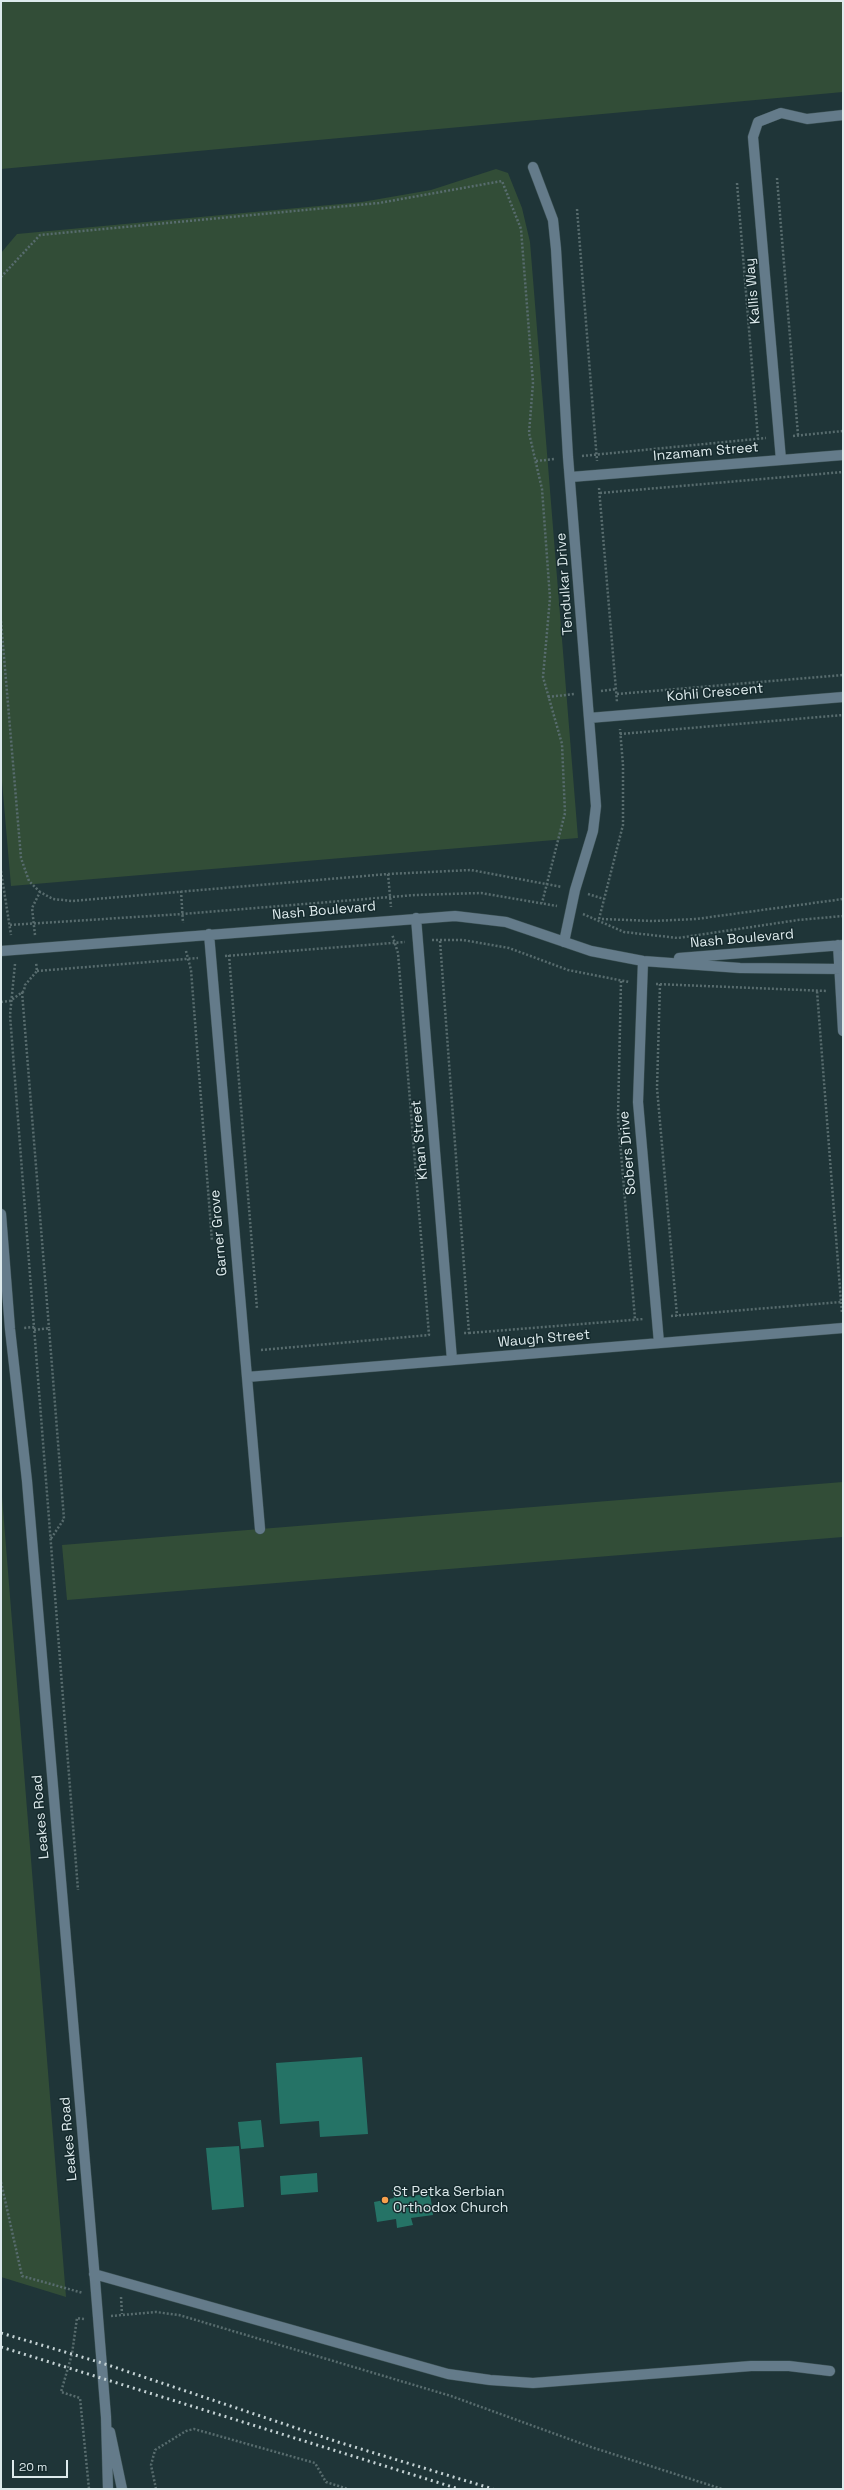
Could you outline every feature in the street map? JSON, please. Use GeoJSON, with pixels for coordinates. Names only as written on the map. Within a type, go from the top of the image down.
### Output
{"type":"FeatureCollection","features":[{"type":"Feature","properties":{"kind":"street","name":"Kallis Way"},"geometry":{"type":"LineString","coordinates":[[781,460],[753,137],[758,122],[781,113],[807,119],[843,115]]}},
{"type":"Feature","properties":{"kind":"street","name":"Tendulkar Drive"},"geometry":{"type":"LineString","coordinates":[[533,167],[553,220],[568,457],[571,477],[596,806],[593,831],[575,890],[564,942]]}},
{"type":"Feature","properties":{"kind":"street","name":"Inzamam Street"},"geometry":{"type":"LineString","coordinates":[[571,477],[843,455]]}},
{"type":"Feature","properties":{"kind":"street","name":"Kohli Crescent"},"geometry":{"type":"LineString","coordinates":[[589,718],[843,697]]}},
{"type":"Feature","properties":{"kind":"street","name":"Nash Boulevard"},"geometry":{"type":"LineString","coordinates":[[1,951],[455,916],[484,919],[520,926],[564,942],[614,956],[643,961],[740,968],[841,969]]}},
{"type":"Feature","properties":{"kind":"street","name":"Khan Street"},"geometry":{"type":"LineString","coordinates":[[416,918],[452,1360]]}},
{"type":"Feature","properties":{"kind":"street","name":"Garner Grove"},"geometry":{"type":"LineString","coordinates":[[209,934],[260,1529]]}},
{"type":"Feature","properties":{"kind":"street","name":"Nash Boulevard"},"geometry":{"type":"LineString","coordinates":[[643,961],[841,945]]}},
{"type":"Feature","properties":{"kind":"street"},"geometry":{"type":"LineString","coordinates":[[841,945],[843,1031]]}},
{"type":"Feature","properties":{"kind":"street","name":"Sobers Drive"},"geometry":{"type":"LineString","coordinates":[[643,961],[638,1102],[659,1343]]}},
{"type":"Feature","properties":{"kind":"street","name":"Leakes Road"},"geometry":{"type":"LineString","coordinates":[[1,1214],[4,1286],[27,1481],[98,2318],[106,2417],[108,2489]]}},
{"type":"Feature","properties":{"kind":"street","name":"Waugh Street"},"geometry":{"type":"LineString","coordinates":[[247,1377],[843,1328]]}},
{"type":"Feature","properties":{"kind":"street"},"geometry":{"type":"LineString","coordinates":[[94,2274],[448,2374],[490,2380],[533,2383],[751,2366],[789,2366],[830,2371]]}},
{"type":"Feature","properties":{"kind":"street","name":"Leakes Road"},"geometry":{"type":"LineString","coordinates":[[106,2417],[122,2489]]}},
{"type":"Feature","properties":{"kind":"path"},"geometry":{"type":"LineString","coordinates":[[777,178],[798,435]]}},
{"type":"Feature","properties":{"kind":"path"},"geometry":{"type":"LineString","coordinates":[[1,277],[40,235],[379,203],[502,181],[521,229],[533,383],[530,433],[542,489],[550,598],[543,677],[562,744],[565,814],[542,903],[481,893],[390,897],[34,925],[10,925]]}},
{"type":"Feature","properties":{"kind":"path"},"geometry":{"type":"LineString","coordinates":[[736,183],[758,439]]}},
{"type":"Feature","properties":{"kind":"path"},"geometry":{"type":"LineString","coordinates":[[577,209],[620,734],[623,825],[599,919]]}},
{"type":"Feature","properties":{"kind":"path"},"geometry":{"type":"LineString","coordinates":[[536,461],[843,431]]}},
{"type":"Feature","properties":{"kind":"path"},"geometry":{"type":"LineString","coordinates":[[600,493],[843,472]]}},
{"type":"Feature","properties":{"kind":"path"},"geometry":{"type":"LineString","coordinates":[[1,621],[20,858],[29,881],[40,892],[53,899],[72,901],[388,874],[471,870],[546,883],[604,899]]}},
{"type":"Feature","properties":{"kind":"path"},"geometry":{"type":"LineString","coordinates":[[616,694],[843,675]]}},
{"type":"Feature","properties":{"kind":"path"},"geometry":{"type":"LineString","coordinates":[[620,734],[843,715]]}},
{"type":"Feature","properties":{"kind":"path"},"geometry":{"type":"LineString","coordinates":[[1,871],[14,950],[15,965],[10,1001],[49,1540],[78,1893]]}},
{"type":"Feature","properties":{"kind":"path"},"geometry":{"type":"LineString","coordinates":[[388,874],[393,943],[398,954],[429,1335]]}},
{"type":"Feature","properties":{"kind":"path"},"geometry":{"type":"LineString","coordinates":[[181,891],[184,936],[191,970],[212,1241]]}},
{"type":"Feature","properties":{"kind":"path"},"geometry":{"type":"LineString","coordinates":[[1,1002],[10,1001],[22,992],[37,971],[32,908],[40,892]]}},
{"type":"Feature","properties":{"kind":"path"},"geometry":{"type":"LineString","coordinates":[[599,919],[653,921],[696,919],[843,899]]}},
{"type":"Feature","properties":{"kind":"path"},"geometry":{"type":"LineString","coordinates":[[599,919],[624,932],[678,938],[798,920],[843,916]]}},
{"type":"Feature","properties":{"kind":"path"},"geometry":{"type":"LineString","coordinates":[[440,940],[469,1333]]}},
{"type":"Feature","properties":{"kind":"path"},"geometry":{"type":"LineString","coordinates":[[37,971],[418,941],[463,940],[509,948],[568,970],[621,981],[841,992]]}},
{"type":"Feature","properties":{"kind":"path"},"geometry":{"type":"LineString","coordinates":[[229,956],[258,1311]]}},
{"type":"Feature","properties":{"kind":"path"},"geometry":{"type":"LineString","coordinates":[[621,981],[618,1117],[635,1319]]}},
{"type":"Feature","properties":{"kind":"path"},"geometry":{"type":"LineString","coordinates":[[660,984],[657,1088],[677,1316]]}},
{"type":"Feature","properties":{"kind":"path"},"geometry":{"type":"LineString","coordinates":[[261,1350],[841,1302],[817,991]]}},
{"type":"Feature","properties":{"kind":"path"},"geometry":{"type":"LineString","coordinates":[[22,992],[64,1519],[49,1540]]}},
{"type":"Feature","properties":{"kind":"path"},"geometry":{"type":"LineString","coordinates":[[10,1329],[49,1328]]}},
{"type":"Feature","properties":{"kind":"path"},"geometry":{"type":"LineString","coordinates":[[260,1343],[262,1375]]}},
{"type":"Feature","properties":{"kind":"path"},"geometry":{"type":"LineString","coordinates":[[1,2182],[22,2276],[96,2297]]}},
{"type":"Feature","properties":{"kind":"path"},"geometry":{"type":"LineString","coordinates":[[115,2279],[122,2299],[122,2314]]}},
{"type":"Feature","properties":{"kind":"path"},"geometry":{"type":"LineString","coordinates":[[89,2489],[80,2398],[61,2392],[74,2343],[77,2318],[98,2318],[122,2314],[156,2312],[179,2315],[451,2396],[598,2449],[722,2489]]}},
{"type":"Feature","properties":{"kind":"path"},"geometry":{"type":"LineString","coordinates":[[156,2489],[152,2465],[155,2450],[186,2431],[194,2429],[315,2463],[326,2482],[348,2489]]}},
{"type":"Feature","properties":{"kind":"green space"},"geometry":{"type":"Polygon","coordinates":[[[1,1],[843,1],[843,92],[1,169],[1,1]]]}},
{"type":"Feature","properties":{"kind":"green space"},"geometry":{"type":"Polygon","coordinates":[[[496,169],[508,173],[522,208],[530,242],[578,838],[11,886],[1,770],[1,253],[17,234],[362,202],[431,190],[496,169]]]}},
{"type":"Feature","properties":{"kind":"green space"},"geometry":{"type":"Polygon","coordinates":[[[843,1482],[843,1537],[67,1600],[62,1545],[843,1482]]]}},
{"type":"Feature","properties":{"kind":"green space"},"geometry":{"type":"Polygon","coordinates":[[[1,1484],[66,2297],[1,2277],[1,1484]]]}},
{"type":"Feature","properties":{"kind":"building"},"geometry":{"type":"Polygon","coordinates":[[[362,2057],[368,2134],[320,2137],[319,2121],[280,2124],[276,2063],[362,2057]]]}},
{"type":"Feature","properties":{"kind":"building"},"geometry":{"type":"Polygon","coordinates":[[[261,2120],[264,2147],[241,2149],[238,2122],[261,2120]]]}},
{"type":"Feature","properties":{"kind":"building"},"geometry":{"type":"Polygon","coordinates":[[[239,2146],[244,2207],[212,2210],[206,2148],[239,2146]]]}},
{"type":"Feature","properties":{"kind":"building"},"geometry":{"type":"Polygon","coordinates":[[[317,2173],[318,2192],[281,2195],[280,2176],[317,2173]]]}},
{"type":"Feature","properties":{"kind":"building"},"geometry":{"type":"Polygon","coordinates":[[[406,2189],[407,2197],[430,2193],[433,2215],[411,2218],[413,2225],[397,2228],[396,2219],[377,2222],[374,2202],[394,2198],[392,2190],[406,2189]]]}},
{"type":"Feature","properties":{"kind":"railway"},"geometry":{"type":"LineString","coordinates":[[1,2333],[102,2363],[338,2442],[493,2489]]}},
{"type":"Feature","properties":{"kind":"railway"},"geometry":{"type":"LineString","coordinates":[[1,2347],[459,2489]]}},
{"type":"Feature","properties":{"kind":"place","name":"St Petka Serbian Orthodox Church"},"geometry":{"type":"Point","coordinates":[385,2200]}}]}
